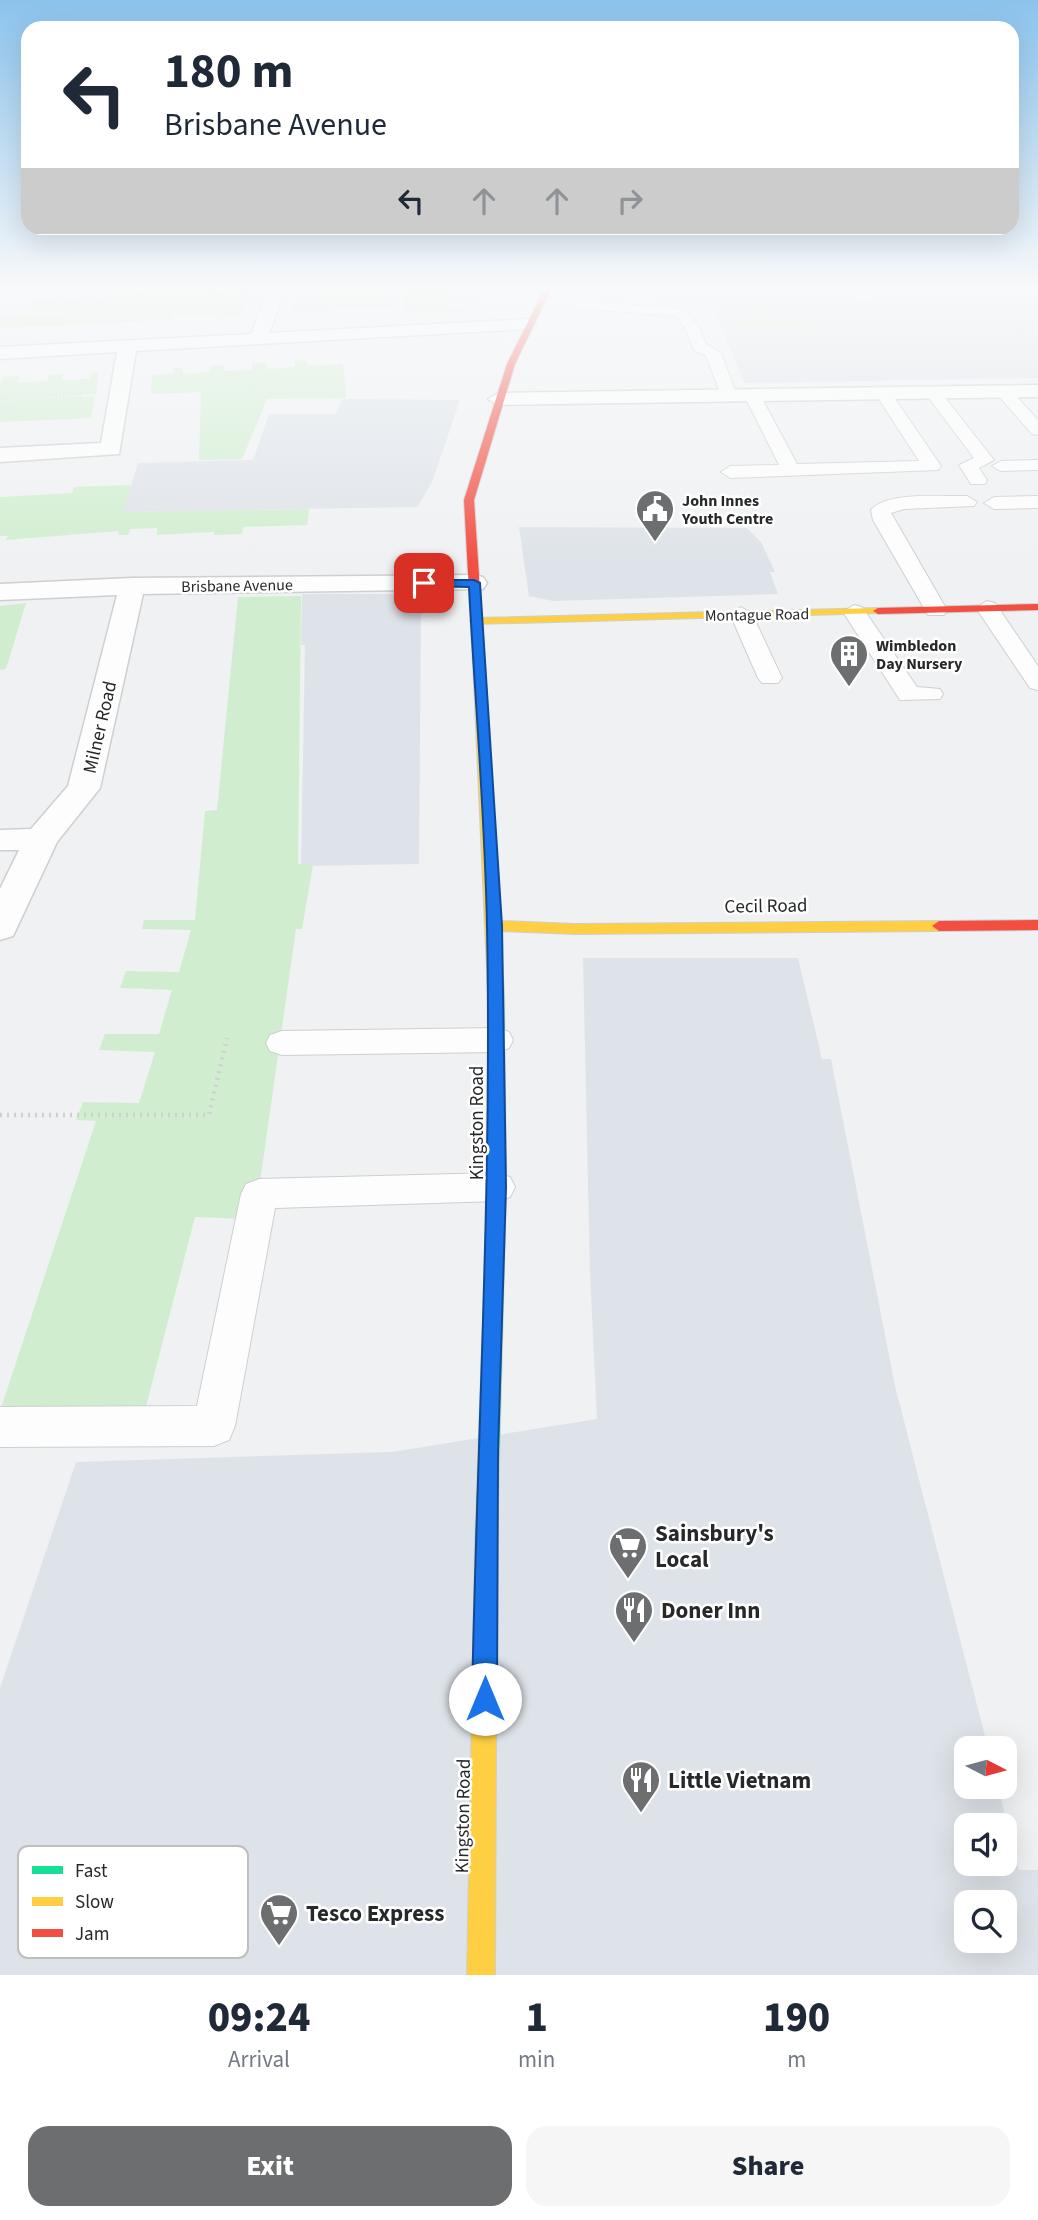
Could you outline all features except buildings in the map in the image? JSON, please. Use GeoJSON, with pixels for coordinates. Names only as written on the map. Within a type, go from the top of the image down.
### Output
{"type":"FeatureCollection","features":[{"type":"Feature","properties":{"kind":"main road","name":"Kingston Road"},"geometry":{"type":"LineString","coordinates":[[481,1975],[487,1451],[497,1187],[497,1040],[495,926],[469,500],[484,438],[505,380]]}},
{"type":"Feature","properties":{"kind":"main road","name":"Montague Road"},"geometry":{"type":"LineString","coordinates":[[477,621],[1038,607]]}},
{"type":"Feature","properties":{"kind":"main road","name":"Cecil Road"},"geometry":{"type":"LineString","coordinates":[[495,926],[576,929],[1038,925]]}},
{"type":"Feature","properties":{"kind":"street"},"geometry":{"type":"LineString","coordinates":[[0,455],[111,449],[122,380]]}},
{"type":"Feature","properties":{"kind":"street"},"geometry":{"type":"LineString","coordinates":[[498,399],[1038,391]]}},
{"type":"Feature","properties":{"kind":"street","name":"Brisbane Avenue"},"geometry":{"type":"LineString","coordinates":[[0,592],[132,586],[474,583]]}},
{"type":"Feature","properties":{"kind":"street","name":"Milner Road"},"geometry":{"type":"LineString","coordinates":[[0,929],[41,839],[84,788],[132,586]]}},
{"type":"Feature","properties":{"kind":"street"},"geometry":{"type":"LineString","coordinates":[[0,840],[41,839]]}},
{"type":"Feature","properties":{"kind":"lane"},"geometry":{"type":"LineString","coordinates":[[723,380],[729,396]]}},
{"type":"Feature","properties":{"kind":"lane"},"geometry":{"type":"LineString","coordinates":[[1003,391],[1038,430]]}},
{"type":"Feature","properties":{"kind":"lane"},"geometry":{"type":"LineString","coordinates":[[730,472],[932,466],[883,393]]}},
{"type":"Feature","properties":{"kind":"lane"},"geometry":{"type":"LineString","coordinates":[[933,393],[985,460],[968,465],[978,480]]}},
{"type":"Feature","properties":{"kind":"lane"},"geometry":{"type":"LineString","coordinates":[[752,395],[791,470]]}},
{"type":"Feature","properties":{"kind":"lane"},"geometry":{"type":"LineString","coordinates":[[1001,466],[1038,465]]}},
{"type":"Feature","properties":{"kind":"lane"},"geometry":{"type":"LineString","coordinates":[[936,610],[884,520],[881,510],[902,503],[967,502]]}},
{"type":"Feature","properties":{"kind":"lane"},"geometry":{"type":"LineString","coordinates":[[994,503],[1038,502]]}},
{"type":"Feature","properties":{"kind":"lane"},"geometry":{"type":"LineString","coordinates":[[987,608],[1038,684]]}},
{"type":"Feature","properties":{"kind":"lane"},"geometry":{"type":"LineString","coordinates":[[854,612],[875,646],[896,671],[909,695],[931,694]]}},
{"type":"Feature","properties":{"kind":"lane"},"geometry":{"type":"LineString","coordinates":[[741,614],[770,678]]}},
{"type":"Feature","properties":{"kind":"lane"},"geometry":{"type":"LineString","coordinates":[[282,1043],[497,1040]]}},
{"type":"Feature","properties":{"kind":"lane"},"geometry":{"type":"LineString","coordinates":[[0,1427],[214,1426],[259,1195],[497,1187]]}},
{"type":"Feature","properties":{"kind":"path"},"geometry":{"type":"LineString","coordinates":[[0,400],[86,396]]}},
{"type":"Feature","properties":{"kind":"path"},"geometry":{"type":"LineString","coordinates":[[0,1115],[209,1115],[228,1038]]}},
{"type":"Feature","properties":{"kind":"shaded area"},"geometry":{"type":"Polygon","coordinates":[[[743,380],[911,380],[744,383],[743,380]]]}},
{"type":"Feature","properties":{"kind":"shaded area"},"geometry":{"type":"Polygon","coordinates":[[[343,399],[460,400],[432,482],[417,507],[123,512],[138,463],[253,460],[269,414],[335,414],[343,399]]]}},
{"type":"Feature","properties":{"kind":"shaded area"},"geometry":{"type":"Polygon","coordinates":[[[519,527],[747,528],[761,542],[775,572],[770,572],[778,594],[553,601],[529,596],[519,527]]]}},
{"type":"Feature","properties":{"kind":"shaded area"},"geometry":{"type":"Polygon","coordinates":[[[302,594],[421,594],[419,864],[301,866],[305,645],[301,645],[302,594]]]}},
{"type":"Feature","properties":{"kind":"shaded area"},"geometry":{"type":"Polygon","coordinates":[[[583,958],[798,958],[822,1059],[831,1059],[895,1386],[985,1736],[954,1736],[954,1799],[1001,1799],[1005,1813],[954,1813],[954,1876],[1017,1876],[1017,1862],[1019,1870],[1038,1870],[1038,1975],[0,1975],[0,1688],[76,1462],[392,1452],[597,1419],[590,1272],[583,958]]]}},
{"type":"Feature","properties":{"kind":"green space"},"geometry":{"type":"Polygon","coordinates":[[[2,380],[19,380],[19,383],[98,380],[96,394],[0,400],[2,380]]]}},
{"type":"Feature","properties":{"kind":"green space"},"geometry":{"type":"Polygon","coordinates":[[[152,380],[344,380],[346,398],[267,399],[242,459],[199,460],[201,392],[151,394],[152,380]]]}},
{"type":"Feature","properties":{"kind":"green space"},"geometry":{"type":"Polygon","coordinates":[[[95,396],[91,418],[0,422],[0,401],[95,396]]]}},
{"type":"Feature","properties":{"kind":"green space"},"geometry":{"type":"Polygon","coordinates":[[[131,485],[124,512],[309,509],[307,525],[243,527],[242,534],[214,535],[214,532],[157,535],[157,528],[130,529],[128,535],[118,535],[119,531],[6,540],[8,536],[0,536],[0,497],[72,493],[74,487],[131,485]]]}},
{"type":"Feature","properties":{"kind":"green space"},"geometry":{"type":"Polygon","coordinates":[[[301,596],[298,864],[313,865],[302,929],[296,929],[260,1182],[250,1180],[244,1219],[195,1217],[143,1418],[0,1411],[96,1121],[76,1120],[83,1102],[139,1103],[155,1052],[99,1050],[105,1034],[159,1034],[172,990],[120,988],[126,971],[179,972],[191,930],[142,929],[144,920],[195,920],[205,811],[217,810],[238,597],[301,596]]]}},
{"type":"Feature","properties":{"kind":"green space"},"geometry":{"type":"Polygon","coordinates":[[[26,603],[6,669],[0,670],[0,606],[26,603]]]}},
{"type":"Feature","properties":{"kind":"traffic: fast"},"geometry":{"type":"LineString","coordinates":[[486,1543],[497,1187],[496,992]]}},
{"type":"Feature","properties":{"kind":"traffic: slow"},"geometry":{"type":"LineString","coordinates":[[476,621],[878,611]]}},
{"type":"Feature","properties":{"kind":"traffic: slow"},"geometry":{"type":"LineString","coordinates":[[480,682],[496,992]]}},
{"type":"Feature","properties":{"kind":"traffic: slow"},"geometry":{"type":"LineString","coordinates":[[495,926],[575,929],[939,926]]}},
{"type":"Feature","properties":{"kind":"traffic: slow"},"geometry":{"type":"LineString","coordinates":[[481,1975],[486,1543]]}},
{"type":"Feature","properties":{"kind":"traffic: jam"},"geometry":{"type":"LineString","coordinates":[[480,682],[469,500],[506,380]]}},
{"type":"Feature","properties":{"kind":"traffic: jam"},"geometry":{"type":"LineString","coordinates":[[878,611],[1038,607]]}},
{"type":"Feature","properties":{"kind":"traffic: jam"},"geometry":{"type":"LineString","coordinates":[[939,926],[1038,925]]}},
{"type":"Feature","properties":{"kind":"place","name":"John Innes Youth Centre"},"geometry":{"type":"Point","coordinates":[655,543]}},
{"type":"Feature","properties":{"kind":"place","name":"Wimbledon Day Nursery"},"geometry":{"type":"Point","coordinates":[849,688]}},
{"type":"Feature","properties":{"kind":"place","name":"Sainsbury's Local"},"geometry":{"type":"Point","coordinates":[628,1580]}},
{"type":"Feature","properties":{"kind":"place","name":"Doner Inn"},"geometry":{"type":"Point","coordinates":[634,1644]}},
{"type":"Feature","properties":{"kind":"place","name":"Little Vietnam"},"geometry":{"type":"Point","coordinates":[641,1814]}},
{"type":"Feature","properties":{"kind":"place","name":"Tesco Express"},"geometry":{"type":"Point","coordinates":[279,1947]}},
{"type":"Feature","properties":{"kind":"route"},"geometry":{"type":"LineString","coordinates":[[424,583],[474,583],[495,926],[497,1187],[487,1451],[485,1699]]}}]}
